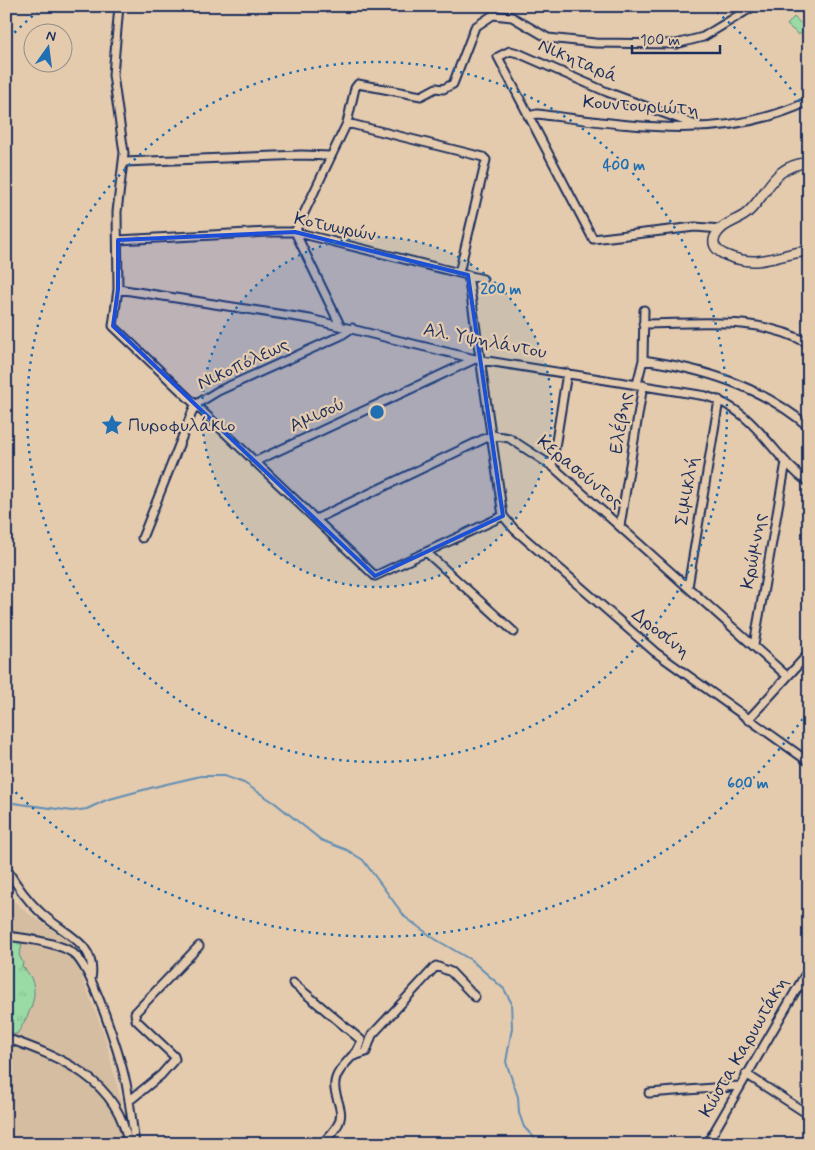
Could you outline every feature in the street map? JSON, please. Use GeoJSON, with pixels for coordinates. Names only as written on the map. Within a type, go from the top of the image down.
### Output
{"type":"FeatureCollection","features":[{"type":"Feature","properties":{"kind":"street"},"geometry":{"type":"LineString","coordinates":[[119,6],[113,75],[124,140],[124,162],[117,202],[121,289],[113,326],[375,576],[503,516],[468,275]]}},
{"type":"Feature","properties":{"kind":"street"},"geometry":{"type":"LineString","coordinates":[[340,325],[295,232],[347,122],[355,88],[358,84],[414,96],[427,94],[436,88],[449,87],[453,84],[471,34],[475,27],[487,18],[506,15],[518,19],[534,31],[548,38],[581,42],[676,44],[703,38],[754,6]]}},
{"type":"Feature","properties":{"kind":"street","name":"Νικηταρά"},"geometry":{"type":"LineString","coordinates":[[528,116],[498,57],[510,51],[607,92],[701,128]]}},
{"type":"Feature","properties":{"kind":"street","name":"Κουντουριώτη"},"geometry":{"type":"LineString","coordinates":[[528,116],[537,114],[681,129],[701,128],[734,125],[766,117],[809,101]]}},
{"type":"Feature","properties":{"kind":"street"},"geometry":{"type":"LineString","coordinates":[[528,116],[593,238],[695,227],[721,229]]}},
{"type":"Feature","properties":{"kind":"street"},"geometry":{"type":"LineString","coordinates":[[347,122],[483,157],[486,160],[459,273]]}},
{"type":"Feature","properties":{"kind":"street"},"geometry":{"type":"LineString","coordinates":[[124,162],[302,155],[330,156]]}},
{"type":"Feature","properties":{"kind":"street"},"geometry":{"type":"LineString","coordinates":[[809,162],[780,172],[745,215],[721,229],[714,240],[715,248],[732,257],[755,261],[809,251]]}},
{"type":"Feature","properties":{"kind":"street","name":"Κοτυωρών"},"geometry":{"type":"LineString","coordinates":[[118,240],[295,232],[483,278]]}},
{"type":"Feature","properties":{"kind":"street","name":"Αλ. Υψηλάντου"},"geometry":{"type":"LineString","coordinates":[[121,289],[340,325],[479,359],[640,385],[718,400],[755,426],[786,462],[809,483]]}},
{"type":"Feature","properties":{"kind":"street","name":"Ελέβης"},"geometry":{"type":"LineString","coordinates":[[620,526],[643,360],[644,310]]}},
{"type":"Feature","properties":{"kind":"street"},"geometry":{"type":"LineString","coordinates":[[644,324],[743,324],[781,332],[809,344]]}},
{"type":"Feature","properties":{"kind":"street","name":"Νικοπόλεως"},"geometry":{"type":"LineString","coordinates":[[142,538],[195,405],[218,391],[340,336],[352,328]]}},
{"type":"Feature","properties":{"kind":"street","name":"Αμισού"},"geometry":{"type":"LineString","coordinates":[[254,462],[479,359]]}},
{"type":"Feature","properties":{"kind":"street"},"geometry":{"type":"LineString","coordinates":[[643,360],[714,374],[774,402],[809,426]]}},
{"type":"Feature","properties":{"kind":"street"},"geometry":{"type":"LineString","coordinates":[[552,466],[567,373]]}},
{"type":"Feature","properties":{"kind":"street","name":"Σιμικλή"},"geometry":{"type":"LineString","coordinates":[[688,587],[718,400]]}},
{"type":"Feature","properties":{"kind":"street"},"geometry":{"type":"LineString","coordinates":[[316,519],[492,435]]}},
{"type":"Feature","properties":{"kind":"street","name":"Κερασούντος"},"geometry":{"type":"LineString","coordinates":[[492,435],[509,438],[552,466],[787,676]]}},
{"type":"Feature","properties":{"kind":"street","name":"Κρώμνης"},"geometry":{"type":"LineString","coordinates":[[754,645],[786,462]]}},
{"type":"Feature","properties":{"kind":"street","name":"Δροσίνη"},"geometry":{"type":"LineString","coordinates":[[503,516],[514,529],[640,640],[748,720],[809,762]]}},
{"type":"Feature","properties":{"kind":"street"},"geometry":{"type":"LineString","coordinates":[[426,552],[514,632]]}},
{"type":"Feature","properties":{"kind":"street"},"geometry":{"type":"LineString","coordinates":[[748,720],[809,653]]}},
{"type":"Feature","properties":{"kind":"street"},"geometry":{"type":"LineString","coordinates":[[6,868],[38,911],[50,922],[78,940],[93,965],[91,980]]}},
{"type":"Feature","properties":{"kind":"street"},"geometry":{"type":"LineString","coordinates":[[6,936],[57,946],[72,953],[83,963],[91,980],[120,1062],[129,1101],[135,1144]]}},
{"type":"Feature","properties":{"kind":"street"},"geometry":{"type":"LineString","coordinates":[[129,1101],[161,1075],[175,1060],[174,1056],[136,1020],[135,1013],[199,946]]}},
{"type":"Feature","properties":{"kind":"street"},"geometry":{"type":"LineString","coordinates":[[351,1057],[366,1052],[372,1035],[436,966],[451,972],[475,997]]}},
{"type":"Feature","properties":{"kind":"street","name":"Κώστα Καρυωτάκη"},"geometry":{"type":"LineString","coordinates":[[707,1144],[809,968]]}},
{"type":"Feature","properties":{"kind":"street"},"geometry":{"type":"LineString","coordinates":[[292,984],[361,1040],[357,1050],[339,1070],[334,1086],[341,1112],[340,1120],[337,1128],[322,1144]]}},
{"type":"Feature","properties":{"kind":"street"},"geometry":{"type":"LineString","coordinates":[[800,984],[809,991]]}},
{"type":"Feature","properties":{"kind":"street"},"geometry":{"type":"LineString","coordinates":[[6,1038],[70,1065],[90,1077],[124,1120],[128,1144]]}},
{"type":"Feature","properties":{"kind":"street"},"geometry":{"type":"LineString","coordinates":[[746,1074],[809,1116]]}},
{"type":"Feature","properties":{"kind":"street"},"geometry":{"type":"LineString","coordinates":[[649,1093],[739,1086]]}},
{"type":"Feature","properties":{"kind":"highlighted area"},"geometry":{"type":"Polygon","coordinates":[[[295,232],[468,275],[503,516],[375,576],[113,326],[118,289],[118,240],[295,232]]]}},
{"type":"Feature","properties":{"kind":"shaded area"},"geometry":{"type":"Polygon","coordinates":[[[6,894],[25,911],[70,942],[78,955],[83,980],[104,1034],[121,1100],[129,1144],[6,1144],[6,894]]]}},
{"type":"Feature","properties":{"kind":"green space"},"geometry":{"type":"Polygon","coordinates":[[[794,17],[806,28],[799,35],[787,25],[794,17]]]}},
{"type":"Feature","properties":{"kind":"green space"},"geometry":{"type":"Polygon","coordinates":[[[6,938],[20,941],[22,946],[19,955],[23,963],[22,966],[33,982],[34,990],[31,1007],[17,1034],[6,1033],[6,938]]]}},
{"type":"Feature","properties":{"kind":"waterway"},"geometry":{"type":"LineString","coordinates":[[6,802],[72,811],[87,809],[106,800],[201,776],[224,776],[244,783],[275,803],[321,840],[347,850],[363,860],[405,917],[435,939],[471,960],[504,989],[511,1002],[512,1028],[506,1062],[518,1097],[519,1113],[524,1127],[540,1144]]}},
{"type":"Feature","properties":{"kind":"place","name":"Πυροφυλάκιο"},"geometry":{"type":"Point","coordinates":[112,425]}}]}
